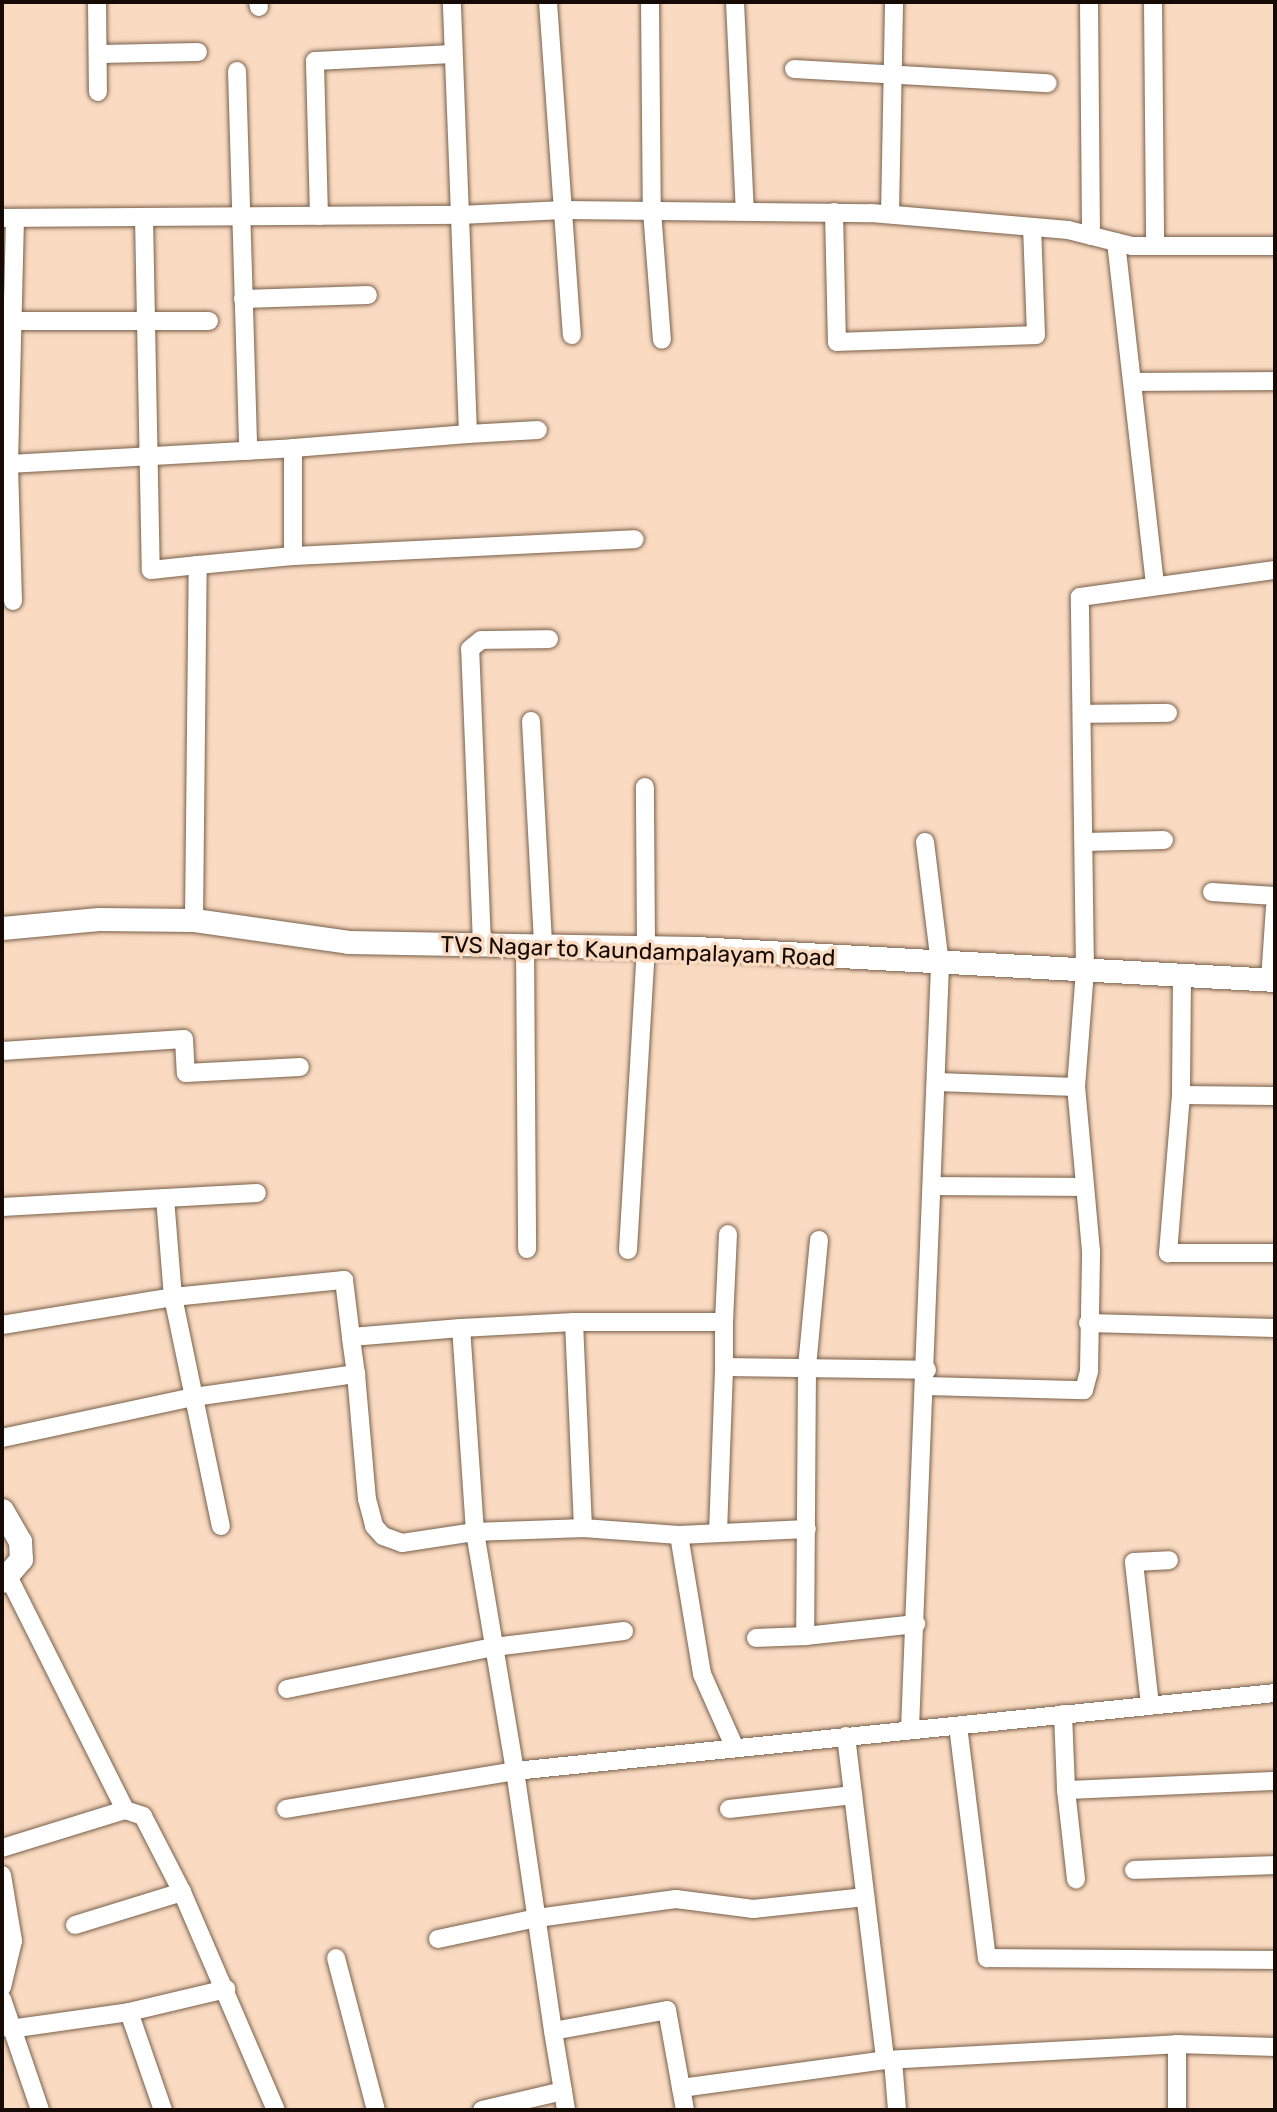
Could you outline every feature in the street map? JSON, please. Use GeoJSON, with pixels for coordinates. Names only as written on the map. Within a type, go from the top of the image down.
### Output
{"type":"FeatureCollection","features":[{"type":"Feature","properties":{"kind":"street"},"geometry":{"type":"LineString","coordinates":[[97,2],[100,54],[98,92]]}},
{"type":"Feature","properties":{"kind":"street"},"geometry":{"type":"LineString","coordinates":[[452,2],[468,435]]}},
{"type":"Feature","properties":{"kind":"street"},"geometry":{"type":"LineString","coordinates":[[548,2],[572,335]]}},
{"type":"Feature","properties":{"kind":"street"},"geometry":{"type":"LineString","coordinates":[[650,2],[652,211],[662,340]]}},
{"type":"Feature","properties":{"kind":"street"},"geometry":{"type":"LineString","coordinates":[[735,2],[745,211]]}},
{"type":"Feature","properties":{"kind":"street"},"geometry":{"type":"LineString","coordinates":[[890,214],[894,2]]}},
{"type":"Feature","properties":{"kind":"street"},"geometry":{"type":"LineString","coordinates":[[1089,2],[1091,236]]}},
{"type":"Feature","properties":{"kind":"street"},"geometry":{"type":"LineString","coordinates":[[1153,2],[1155,246]]}},
{"type":"Feature","properties":{"kind":"street"},"geometry":{"type":"LineString","coordinates":[[100,54],[198,52]]}},
{"type":"Feature","properties":{"kind":"street"},"geometry":{"type":"LineString","coordinates":[[319,216],[315,61],[453,54]]}},
{"type":"Feature","properties":{"kind":"street"},"geometry":{"type":"LineString","coordinates":[[794,69],[1048,83]]}},
{"type":"Feature","properties":{"kind":"street"},"geometry":{"type":"LineString","coordinates":[[237,71],[248,451]]}},
{"type":"Feature","properties":{"kind":"street"},"geometry":{"type":"LineString","coordinates":[[13,601],[9,464],[8,218],[460,215],[564,210],[834,212],[890,214],[1032,227],[1091,236],[1122,249],[1155,246],[1275,246]]}},
{"type":"Feature","properties":{"kind":"street"},"geometry":{"type":"LineString","coordinates":[[834,212],[838,342],[1036,335],[1032,227]]}},
{"type":"Feature","properties":{"kind":"street"},"geometry":{"type":"LineString","coordinates":[[144,217],[151,570],[293,556],[635,539]]}},
{"type":"Feature","properties":{"kind":"street"},"geometry":{"type":"LineString","coordinates":[[1122,249],[1154,586]]}},
{"type":"Feature","properties":{"kind":"street"},"geometry":{"type":"LineString","coordinates":[[243,299],[368,295]]}},
{"type":"Feature","properties":{"kind":"street"},"geometry":{"type":"LineString","coordinates":[[8,321],[209,321]]}},
{"type":"Feature","properties":{"kind":"street"},"geometry":{"type":"LineString","coordinates":[[1134,382],[1275,381]]}},
{"type":"Feature","properties":{"kind":"street"},"geometry":{"type":"LineString","coordinates":[[9,464],[150,458],[538,430]]}},
{"type":"Feature","properties":{"kind":"street"},"geometry":{"type":"LineString","coordinates":[[293,448],[293,556]]}},
{"type":"Feature","properties":{"kind":"street"},"geometry":{"type":"LineString","coordinates":[[194,920],[198,565]]}},
{"type":"Feature","properties":{"kind":"street"},"geometry":{"type":"LineString","coordinates":[[723,1367],[807,1368],[1084,1390],[1089,1371],[1091,1251],[1076,1087],[1086,970],[1080,597],[1275,570]]}},
{"type":"Feature","properties":{"kind":"street"},"geometry":{"type":"LineString","coordinates":[[482,944],[470,649],[481,640],[549,639]]}},
{"type":"Feature","properties":{"kind":"street"},"geometry":{"type":"LineString","coordinates":[[1082,714],[1168,713]]}},
{"type":"Feature","properties":{"kind":"street"},"geometry":{"type":"LineString","coordinates":[[527,1249],[534,945],[531,721]]}},
{"type":"Feature","properties":{"kind":"street"},"geometry":{"type":"LineString","coordinates":[[628,1250],[646,947],[645,787]]}},
{"type":"Feature","properties":{"kind":"street"},"geometry":{"type":"LineString","coordinates":[[1084,842],[1164,839]]}},
{"type":"Feature","properties":{"kind":"street"},"geometry":{"type":"LineString","coordinates":[[910,1729],[927,1378],[940,964],[925,842]]}},
{"type":"Feature","properties":{"kind":"street"},"geometry":{"type":"LineString","coordinates":[[1212,892],[1275,896]]}},
{"type":"Feature","properties":{"kind":"street"},"geometry":{"type":"LineString","coordinates":[[1273,980],[1275,907]]}},
{"type":"Feature","properties":{"kind":"street","name":"TVS Nagar to Kaundampalayam Road"},"geometry":{"type":"LineString","coordinates":[[2,928],[99,919],[194,920],[348,942],[646,947],[1273,980]]}},
{"type":"Feature","properties":{"kind":"street"},"geometry":{"type":"LineString","coordinates":[[1182,976],[1181,1095],[1168,1253],[1275,1254]]}},
{"type":"Feature","properties":{"kind":"street"},"geometry":{"type":"LineString","coordinates":[[2,1051],[184,1039],[186,1073],[300,1068]]}},
{"type":"Feature","properties":{"kind":"street"},"geometry":{"type":"LineString","coordinates":[[937,1082],[1076,1087]]}},
{"type":"Feature","properties":{"kind":"street"},"geometry":{"type":"LineString","coordinates":[[1181,1095],[1275,1096]]}},
{"type":"Feature","properties":{"kind":"street"},"geometry":{"type":"LineString","coordinates":[[933,1186],[1084,1187]]}},
{"type":"Feature","properties":{"kind":"street"},"geometry":{"type":"LineString","coordinates":[[2,1207],[257,1193]]}},
{"type":"Feature","properties":{"kind":"street"},"geometry":{"type":"LineString","coordinates":[[165,1198],[173,1297],[220,1526]]}},
{"type":"Feature","properties":{"kind":"street"},"geometry":{"type":"LineString","coordinates":[[718,1533],[728,1234]]}},
{"type":"Feature","properties":{"kind":"street"},"geometry":{"type":"LineString","coordinates":[[805,1636],[807,1368],[819,1240]]}},
{"type":"Feature","properties":{"kind":"street"},"geometry":{"type":"LineString","coordinates":[[2,1325],[173,1297],[344,1280],[356,1374],[364,1473],[374,1526],[383,1536],[402,1543],[475,1532],[583,1528],[679,1535],[807,1529]]}},
{"type":"Feature","properties":{"kind":"street"},"geometry":{"type":"LineString","coordinates":[[351,1336],[574,1322],[724,1322]]}},
{"type":"Feature","properties":{"kind":"street"},"geometry":{"type":"LineString","coordinates":[[574,1322],[583,1528]]}},
{"type":"Feature","properties":{"kind":"street"},"geometry":{"type":"LineString","coordinates":[[1088,1324],[1275,1328]]}},
{"type":"Feature","properties":{"kind":"street"},"geometry":{"type":"LineString","coordinates":[[461,1328],[475,1532],[515,1771],[566,2110]]}},
{"type":"Feature","properties":{"kind":"street"},"geometry":{"type":"LineString","coordinates":[[2,1438],[194,1397],[356,1374]]}},
{"type":"Feature","properties":{"kind":"street"},"geometry":{"type":"LineString","coordinates":[[2,1510],[20,1541],[21,1559],[5,1579],[125,1810]]}},
{"type":"Feature","properties":{"kind":"street"},"geometry":{"type":"LineString","coordinates":[[679,1535],[702,1674],[735,1748]]}},
{"type":"Feature","properties":{"kind":"street"},"geometry":{"type":"LineString","coordinates":[[1150,1705],[1134,1562],[1168,1560]]}},
{"type":"Feature","properties":{"kind":"street"},"geometry":{"type":"LineString","coordinates":[[755,1638],[805,1636],[916,1624]]}},
{"type":"Feature","properties":{"kind":"street"},"geometry":{"type":"LineString","coordinates":[[287,1689],[494,1647],[624,1631]]}},
{"type":"Feature","properties":{"kind":"street"},"geometry":{"type":"LineString","coordinates":[[286,1809],[515,1771],[1275,1693]]}},
{"type":"Feature","properties":{"kind":"street"},"geometry":{"type":"LineString","coordinates":[[1063,1714],[1066,1790],[1076,1879]]}},
{"type":"Feature","properties":{"kind":"street"},"geometry":{"type":"LineString","coordinates":[[958,1726],[987,1958],[1275,1960]]}},
{"type":"Feature","properties":{"kind":"street"},"geometry":{"type":"LineString","coordinates":[[846,1736],[865,1897],[897,2110]]}},
{"type":"Feature","properties":{"kind":"street"},"geometry":{"type":"LineString","coordinates":[[1066,1790],[1275,1781]]}},
{"type":"Feature","properties":{"kind":"street"},"geometry":{"type":"LineString","coordinates":[[729,1809],[853,1796]]}},
{"type":"Feature","properties":{"kind":"street"},"geometry":{"type":"LineString","coordinates":[[2,1848],[125,1810],[143,1816],[182,1892],[226,1989],[276,2110]]}},
{"type":"Feature","properties":{"kind":"street"},"geometry":{"type":"LineString","coordinates":[[1134,1870],[1275,1865]]}},
{"type":"Feature","properties":{"kind":"street"},"geometry":{"type":"LineString","coordinates":[[2,1875],[13,1941],[2,1987]]}},
{"type":"Feature","properties":{"kind":"street"},"geometry":{"type":"LineString","coordinates":[[75,1926],[182,1892]]}},
{"type":"Feature","properties":{"kind":"street"},"geometry":{"type":"LineString","coordinates":[[438,1939],[537,1918],[676,1899],[753,1909],[865,1897]]}},
{"type":"Feature","properties":{"kind":"street"},"geometry":{"type":"LineString","coordinates":[[336,1958],[376,2110]]}},
{"type":"Feature","properties":{"kind":"street"},"geometry":{"type":"LineString","coordinates":[[10,2029],[129,2012],[226,1989]]}},
{"type":"Feature","properties":{"kind":"street"},"geometry":{"type":"LineString","coordinates":[[2,1999],[10,2029],[40,2110]]}},
{"type":"Feature","properties":{"kind":"street"},"geometry":{"type":"LineString","coordinates":[[553,2031],[667,2010],[685,2110]]}},
{"type":"Feature","properties":{"kind":"street"},"geometry":{"type":"LineString","coordinates":[[129,2012],[163,2110]]}},
{"type":"Feature","properties":{"kind":"street"},"geometry":{"type":"LineString","coordinates":[[1177,2044],[1177,2110]]}},
{"type":"Feature","properties":{"kind":"street"},"geometry":{"type":"LineString","coordinates":[[681,2088],[889,2060],[1177,2044],[1275,2047]]}},
{"type":"Feature","properties":{"kind":"street"},"geometry":{"type":"LineString","coordinates":[[482,2110],[563,2091]]}}]}
